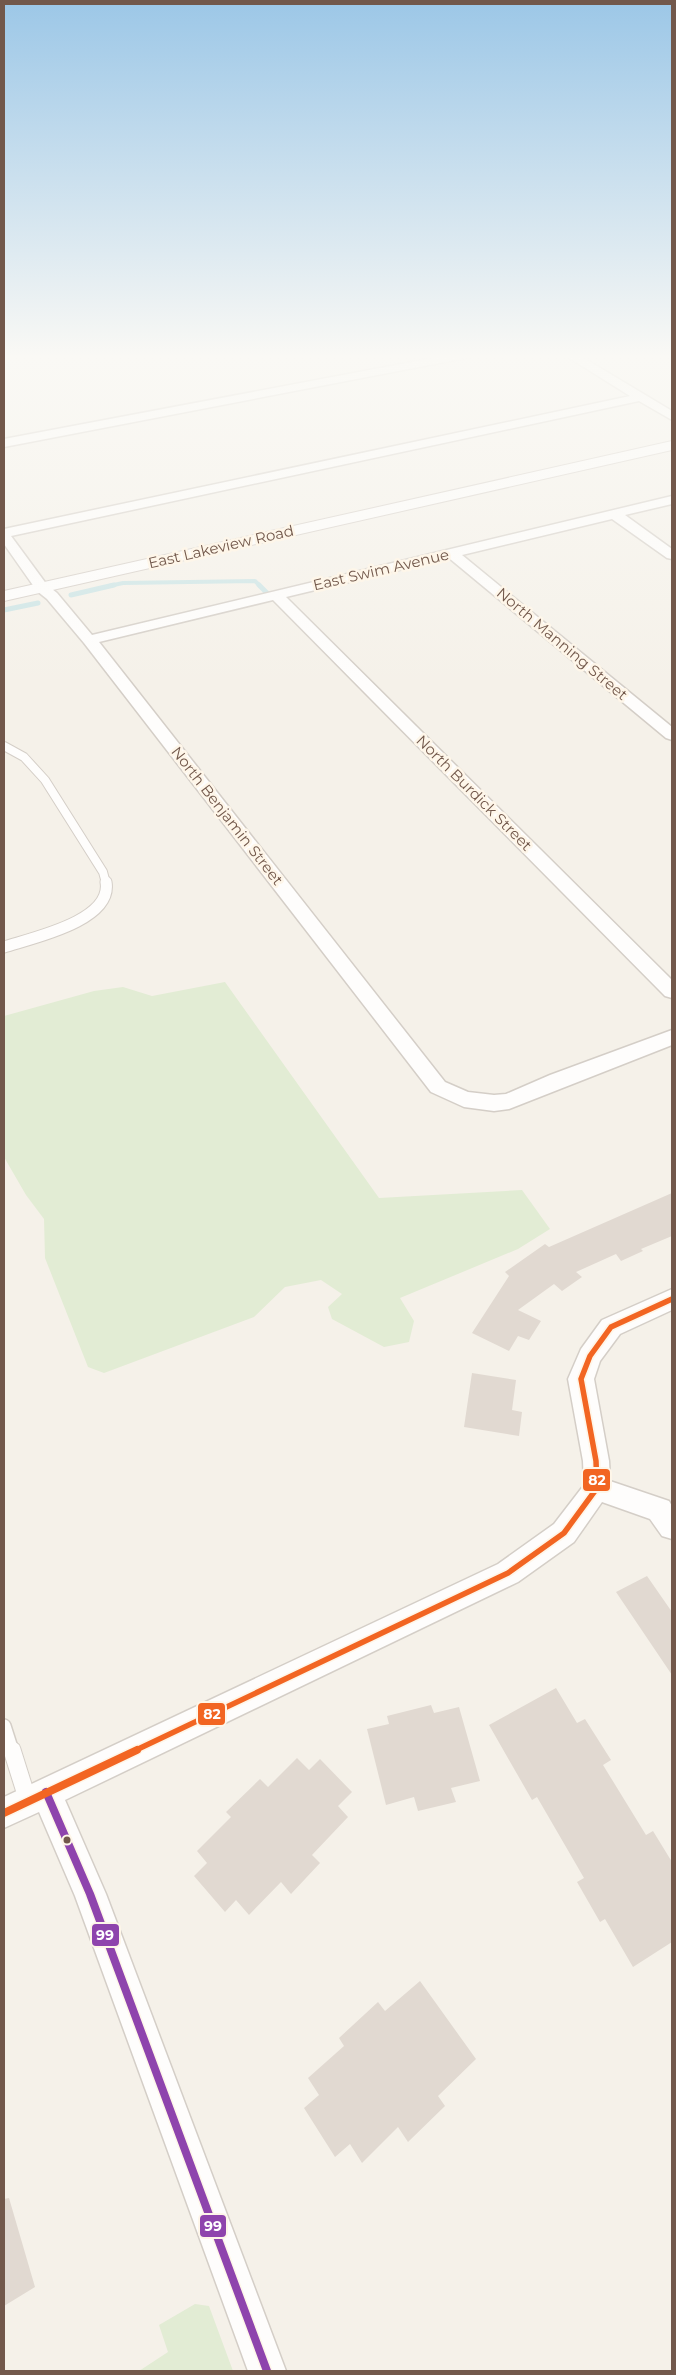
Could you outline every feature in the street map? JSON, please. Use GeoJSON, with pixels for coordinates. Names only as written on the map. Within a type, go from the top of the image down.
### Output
{"type":"FeatureCollection","features":[{"type":"Feature","properties":{"kind":"street"},"geometry":{"type":"LineString","coordinates":[[4,534],[325,465]]}},
{"type":"Feature","properties":{"kind":"street","name":"East Lakeview Road"},"geometry":{"type":"LineString","coordinates":[[4,596],[585,465]]}},
{"type":"Feature","properties":{"kind":"street","name":"East Swim Avenue"},"geometry":{"type":"LineString","coordinates":[[89,640],[672,500]]}},
{"type":"Feature","properties":{"kind":"street"},"geometry":{"type":"LineString","coordinates":[[614,514],[672,556]]}},
{"type":"Feature","properties":{"kind":"street","name":"North Benjamin Street"},"geometry":{"type":"LineString","coordinates":[[4,534],[42,588],[52,596],[89,640],[409,1048],[438,1088],[451,1095],[479,1102],[509,1101],[557,1080],[672,1037]]}},
{"type":"Feature","properties":{"kind":"street","name":"North Manning Street"},"geometry":{"type":"LineString","coordinates":[[452,553],[672,735]]}},
{"type":"Feature","properties":{"kind":"street","name":"North Burdick Street"},"geometry":{"type":"LineString","coordinates":[[276,595],[672,992]]}},
{"type":"Feature","properties":{"kind":"street"},"geometry":{"type":"LineString","coordinates":[[267,2371],[90,1894],[26,1802],[508,1573],[564,1533],[597,1488],[596,1461],[581,1379],[590,1356],[611,1326],[672,1299]]}},
{"type":"Feature","properties":{"kind":"street"},"geometry":{"type":"LineString","coordinates":[[597,1488],[659,1510],[672,1527]]}},
{"type":"Feature","properties":{"kind":"lane"},"geometry":{"type":"LineString","coordinates":[[4,746],[24,757],[45,780],[102,872],[107,886],[105,899],[98,909],[82,919],[4,947]]}},
{"type":"Feature","properties":{"kind":"lane"},"geometry":{"type":"LineString","coordinates":[[4,1726],[26,1802]]}},
{"type":"Feature","properties":{"kind":"green space"},"geometry":{"type":"Polygon","coordinates":[[[225,982],[379,1198],[522,1190],[550,1229],[518,1249],[400,1298],[414,1321],[409,1342],[384,1347],[332,1319],[328,1307],[342,1294],[321,1280],[285,1287],[254,1317],[104,1373],[88,1367],[45,1258],[44,1219],[26,1195],[4,1157],[4,1016],[94,991],[123,987],[152,996],[225,982]]]}},
{"type":"Feature","properties":{"kind":"green space"},"geometry":{"type":"Polygon","coordinates":[[[195,2304],[209,2306],[233,2371],[139,2371],[168,2352],[159,2325],[195,2304]]]}},
{"type":"Feature","properties":{"kind":"building"},"geometry":{"type":"Polygon","coordinates":[[[672,1193],[672,1236],[641,1249],[643,1251],[621,1261],[616,1254],[576,1272],[582,1277],[562,1291],[554,1284],[518,1310],[541,1321],[529,1340],[518,1336],[509,1351],[472,1333],[509,1276],[505,1272],[545,1244],[549,1247],[672,1193]]]}},
{"type":"Feature","properties":{"kind":"building"},"geometry":{"type":"Polygon","coordinates":[[[472,1373],[516,1380],[512,1410],[522,1412],[519,1436],[464,1427],[472,1373]]]}},
{"type":"Feature","properties":{"kind":"building"},"geometry":{"type":"Polygon","coordinates":[[[647,1576],[672,1612],[672,1675],[616,1592],[647,1576]]]}},
{"type":"Feature","properties":{"kind":"building"},"geometry":{"type":"Polygon","coordinates":[[[556,1688],[577,1723],[585,1719],[611,1760],[603,1765],[646,1835],[653,1831],[672,1862],[672,1942],[633,1967],[605,1919],[600,1922],[577,1882],[584,1878],[537,1797],[532,1800],[489,1725],[556,1688]]]}},
{"type":"Feature","properties":{"kind":"building"},"geometry":{"type":"Polygon","coordinates":[[[431,1705],[434,1713],[459,1707],[480,1781],[451,1788],[456,1802],[418,1811],[414,1797],[386,1805],[367,1729],[389,1724],[387,1716],[431,1705]]]}},
{"type":"Feature","properties":{"kind":"building"},"geometry":{"type":"Polygon","coordinates":[[[297,1758],[309,1770],[320,1759],[352,1792],[338,1806],[348,1817],[312,1855],[320,1863],[291,1894],[281,1882],[249,1915],[236,1900],[225,1912],[194,1876],[207,1863],[197,1851],[231,1817],[226,1812],[260,1779],[268,1787],[297,1758]]]}},
{"type":"Feature","properties":{"kind":"building"},"geometry":{"type":"Polygon","coordinates":[[[420,1981],[476,2059],[438,2096],[445,2106],[408,2142],[398,2127],[362,2163],[350,2144],[335,2157],[304,2108],[319,2095],[308,2078],[344,2046],[339,2038],[378,2002],[385,2011],[420,1981]]]}},
{"type":"Feature","properties":{"kind":"building"},"geometry":{"type":"Polygon","coordinates":[[[9,2198],[35,2287],[4,2306],[4,2199],[9,2198]]]}},
{"type":"Feature","properties":{"kind":"waterway"},"geometry":{"type":"LineString","coordinates":[[109,586],[123,583],[255,581],[270,596]]}},
{"type":"Feature","properties":{"kind":"waterway"},"geometry":{"type":"LineString","coordinates":[[71,595],[114,585]]}},
{"type":"Feature","properties":{"kind":"waterway"},"geometry":{"type":"LineString","coordinates":[[4,610],[38,603]]}},
{"type":"Feature","properties":{"kind":"transit line","name":"82"},"geometry":{"type":"LineString","coordinates":[[4,1813],[508,1573],[564,1533],[597,1488],[596,1461],[581,1379],[590,1356],[611,1327],[672,1299]]}},
{"type":"Feature","properties":{"kind":"transit line","name":"99"},"geometry":{"type":"LineString","coordinates":[[46,1792],[90,1894],[267,2371]]}}]}
